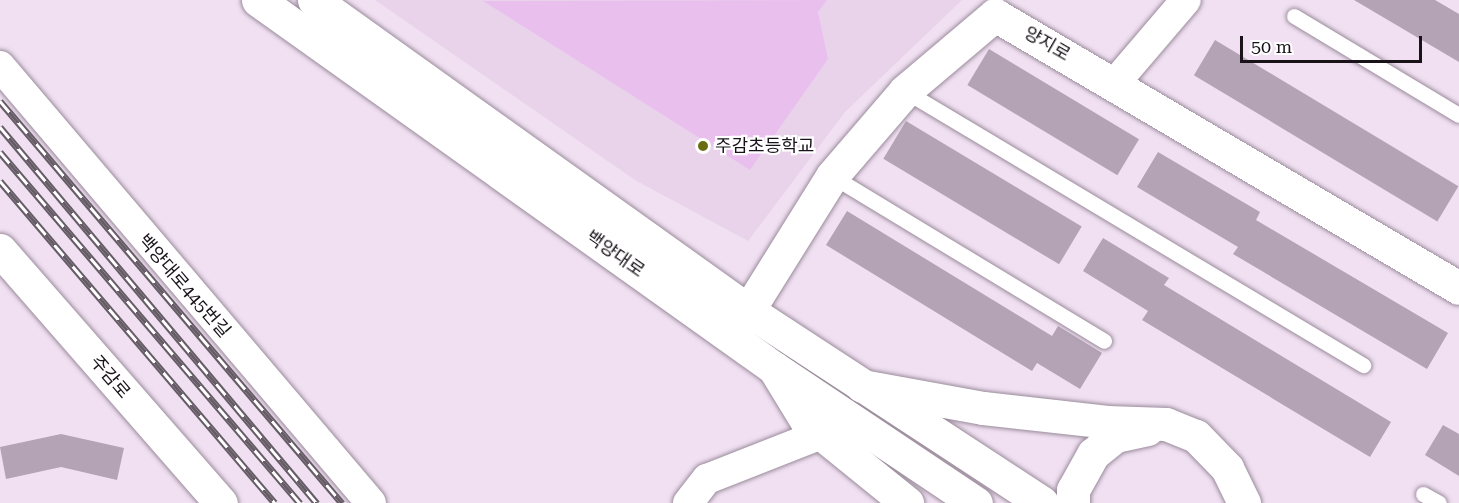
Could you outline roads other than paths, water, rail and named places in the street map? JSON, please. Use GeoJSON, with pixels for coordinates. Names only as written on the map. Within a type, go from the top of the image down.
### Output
{"type":"FeatureCollection","features":[{"type":"Feature","properties":{"kind":"street","name":"백양대로"},"geometry":{"type":"LineString","coordinates":[[258,0],[740,324],[858,386],[1042,503]]}},
{"type":"Feature","properties":{"kind":"street"},"geometry":{"type":"LineString","coordinates":[[1115,83],[1186,0]]}},
{"type":"Feature","properties":{"kind":"street","name":"백양대로"},"geometry":{"type":"LineString","coordinates":[[331,5],[740,324],[774,368],[976,503]]}},
{"type":"Feature","properties":{"kind":"street","name":"양지로"},"geometry":{"type":"LineString","coordinates":[[740,324],[832,176],[905,91],[995,8],[1115,83],[1459,288]]}},
{"type":"Feature","properties":{"kind":"street","name":"백양대로445번길"},"geometry":{"type":"LineString","coordinates":[[0,66],[371,503]]}},
{"type":"Feature","properties":{"kind":"street","name":"주감로"},"geometry":{"type":"LineString","coordinates":[[0,250],[221,503]]}},
{"type":"Feature","properties":{"kind":"street"},"geometry":{"type":"LineString","coordinates":[[774,368],[807,422],[908,503]]}},
{"type":"Feature","properties":{"kind":"street"},"geometry":{"type":"LineString","coordinates":[[858,386],[982,408],[1107,422],[1166,424],[1196,436],[1227,468],[1244,503]]}},
{"type":"Feature","properties":{"kind":"street"},"geometry":{"type":"LineString","coordinates":[[1073,503],[1073,490],[1093,454],[1115,436],[1166,424]]}},
{"type":"Feature","properties":{"kind":"street"},"geometry":{"type":"LineString","coordinates":[[688,503],[707,479],[821,434]]}},
{"type":"Feature","properties":{"kind":"lane"},"geometry":{"type":"LineString","coordinates":[[1294,16],[1459,115]]}},
{"type":"Feature","properties":{"kind":"lane"},"geometry":{"type":"LineString","coordinates":[[905,91],[1363,365]]}},
{"type":"Feature","properties":{"kind":"lane"},"geometry":{"type":"LineString","coordinates":[[832,176],[1104,341]]}},
{"type":"Feature","properties":{"kind":"lane"},"geometry":{"type":"LineString","coordinates":[[1424,494],[1439,503]]}},
{"type":"Feature","properties":{"kind":"railway"},"geometry":{"type":"LineString","coordinates":[[0,101],[342,503]]}},
{"type":"Feature","properties":{"kind":"railway"},"geometry":{"type":"LineString","coordinates":[[0,127],[317,503]]}},
{"type":"Feature","properties":{"kind":"railway"},"geometry":{"type":"LineString","coordinates":[[0,152],[300,503]]}},
{"type":"Feature","properties":{"kind":"railway"},"geometry":{"type":"LineString","coordinates":[[0,181],[275,503]]}},
{"type":"Feature","properties":{"kind":"place","name":"주감초등학교"},"geometry":{"type":"Point","coordinates":[703,146]}}]}
